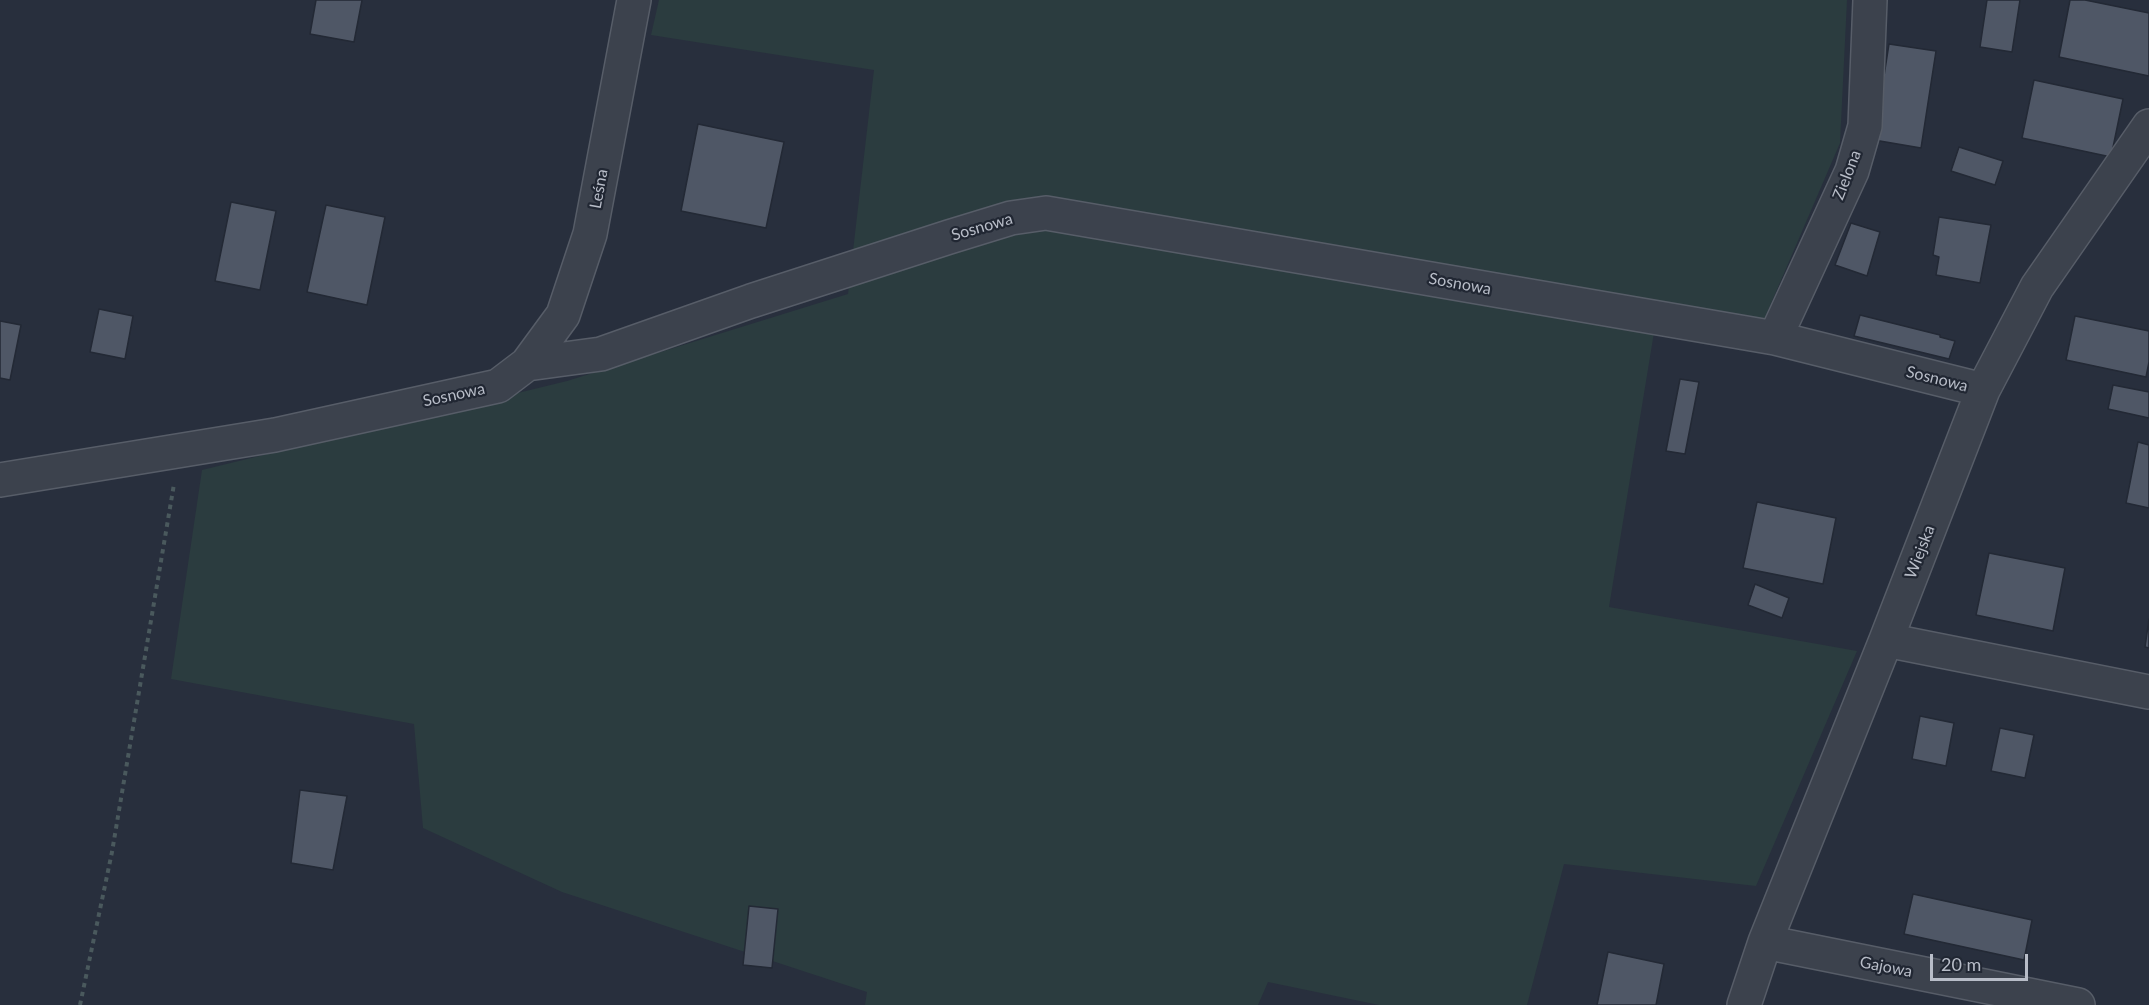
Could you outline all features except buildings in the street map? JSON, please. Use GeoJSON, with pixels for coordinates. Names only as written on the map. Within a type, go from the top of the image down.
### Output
{"type":"FeatureCollection","features":[{"type":"Feature","properties":{"kind":"street","name":"Leśna"},"geometry":{"type":"LineString","coordinates":[[527,364],[563,315],[590,234],[634,0]]}},
{"type":"Feature","properties":{"kind":"street","name":"Zielona"},"geometry":{"type":"LineString","coordinates":[[1775,338],[1852,171],[1865,126],[1870,0]]}},
{"type":"Feature","properties":{"kind":"street","name":"Wiejska"},"geometry":{"type":"LineString","coordinates":[[1744,1005],[1765,942],[1983,390],[2037,287],[2149,126]]}},
{"type":"Feature","properties":{"kind":"street","name":"Sosnowa"},"geometry":{"type":"LineString","coordinates":[[0,480],[275,435],[498,386],[527,364],[601,354],[751,301],[949,237],[1011,218],[1046,213],[1775,338],[1983,390]]}},
{"type":"Feature","properties":{"kind":"street"},"geometry":{"type":"LineString","coordinates":[[1886,640],[2149,692]]}},
{"type":"Feature","properties":{"kind":"street","name":"Gajowa"},"geometry":{"type":"LineString","coordinates":[[1765,942],[2078,1005]]}},
{"type":"Feature","properties":{"kind":"path"},"geometry":{"type":"LineString","coordinates":[[80,1005],[112,852],[179,451]]}},
{"type":"Feature","properties":{"kind":"shaded area"},"geometry":{"type":"Polygon","coordinates":[[[659,0],[1847,0],[1840,143],[1763,322],[1659,302],[1609,607],[1857,651],[1756,886],[1564,864],[1527,1005],[1379,1005],[1268,982],[1258,1005],[865,1005],[867,992],[562,892],[423,828],[414,724],[171,679],[202,470],[567,381],[848,294],[874,70],[651,35],[659,0]]]}}]}
